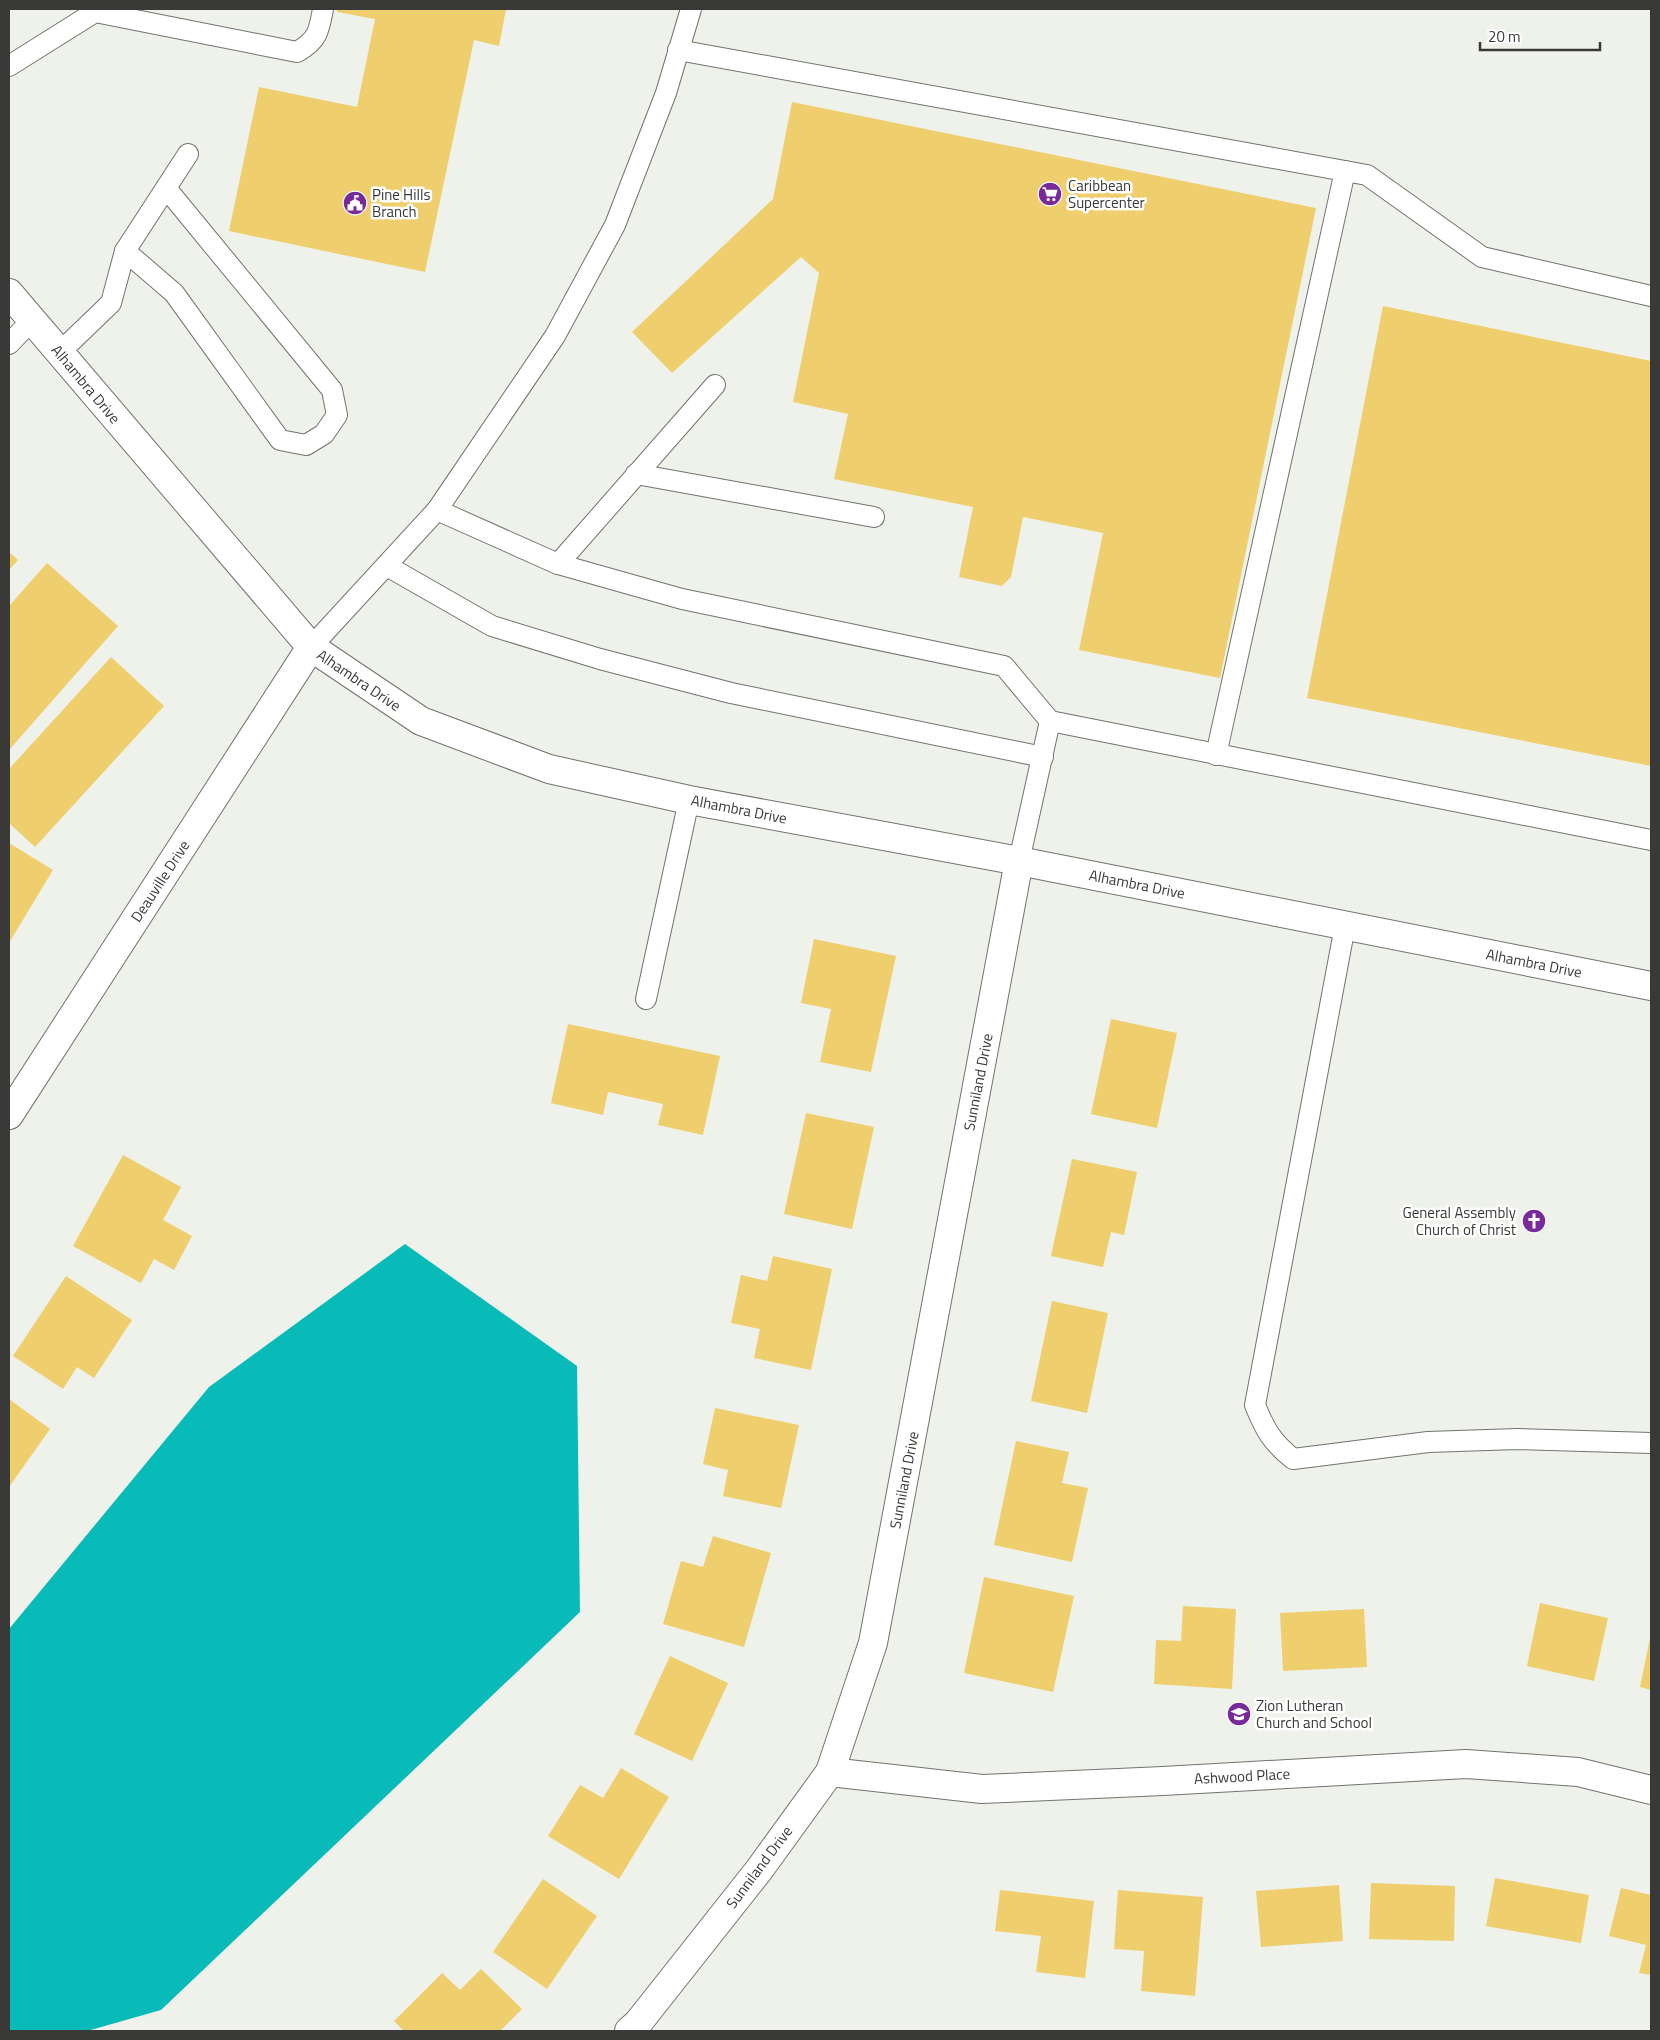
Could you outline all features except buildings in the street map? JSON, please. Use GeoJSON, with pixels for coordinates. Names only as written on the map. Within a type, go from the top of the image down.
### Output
{"type":"FeatureCollection","features":[{"type":"Feature","properties":{"kind":"street","name":"Alhambra Drive"},"geometry":{"type":"LineString","coordinates":[[9,293],[311,647],[420,721],[549,769],[690,800],[1019,861],[1651,986]]}},
{"type":"Feature","properties":{"kind":"street","name":"Deauville Drive"},"geometry":{"type":"LineString","coordinates":[[9,1115],[311,647]]}},
{"type":"Feature","properties":{"kind":"street","name":"Sunniland Drive"},"geometry":{"type":"LineString","coordinates":[[638,2029],[830,1772],[874,1642],[1019,861]]}},
{"type":"Feature","properties":{"kind":"street","name":"Ashwood Place"},"geometry":{"type":"LineString","coordinates":[[830,1772],[982,1788],[1154,1781],[1466,1764],[1578,1772],[1651,1790]]}},
{"type":"Feature","properties":{"kind":"lane"},"geometry":{"type":"LineString","coordinates":[[9,66],[95,12],[297,52],[310,45],[317,36],[323,9]]}},
{"type":"Feature","properties":{"kind":"lane"},"geometry":{"type":"LineString","coordinates":[[311,647],[387,566],[436,510],[554,336],[615,226],[666,93],[691,9]]}},
{"type":"Feature","properties":{"kind":"lane"},"geometry":{"type":"LineString","coordinates":[[678,50],[1367,175],[1482,257],[1651,296]]}},
{"type":"Feature","properties":{"kind":"lane"},"geometry":{"type":"LineString","coordinates":[[59,353],[111,303],[125,251],[188,154]]}},
{"type":"Feature","properties":{"kind":"lane"},"geometry":{"type":"LineString","coordinates":[[1216,755],[1345,171]]}},
{"type":"Feature","properties":{"kind":"lane"},"geometry":{"type":"LineString","coordinates":[[125,251],[174,294],[280,440],[306,445],[324,434],[338,414],[332,390],[166,188]]}},
{"type":"Feature","properties":{"kind":"lane"},"geometry":{"type":"LineString","coordinates":[[9,344],[32,320]]}},
{"type":"Feature","properties":{"kind":"lane"},"geometry":{"type":"LineString","coordinates":[[558,564],[715,385]]}},
{"type":"Feature","properties":{"kind":"lane"},"geometry":{"type":"LineString","coordinates":[[636,474],[874,517]]}},
{"type":"Feature","properties":{"kind":"lane"},"geometry":{"type":"LineString","coordinates":[[436,510],[558,564],[682,599],[1004,666],[1050,721],[1651,840]]}},
{"type":"Feature","properties":{"kind":"lane"},"geometry":{"type":"LineString","coordinates":[[387,566],[492,626],[600,659],[731,693],[1042,757]]}},
{"type":"Feature","properties":{"kind":"lane"},"geometry":{"type":"LineString","coordinates":[[1019,861],[1050,721]]}},
{"type":"Feature","properties":{"kind":"lane"},"geometry":{"type":"LineString","coordinates":[[646,999],[690,800]]}},
{"type":"Feature","properties":{"kind":"lane"},"geometry":{"type":"LineString","coordinates":[[1345,926],[1255,1405],[1264,1428],[1276,1445],[1293,1459],[1428,1442],[1517,1439],[1651,1443]]}},
{"type":"Feature","properties":{"kind":"water"},"geometry":{"type":"Polygon","coordinates":[[[405,1244],[577,1366],[580,1612],[161,2010],[87,2031],[9,2031],[9,1629],[209,1387],[405,1244]]]}},
{"type":"Feature","properties":{"kind":"place","name":"Caribbean Supercenter"},"geometry":{"type":"Point","coordinates":[1050,194]}},
{"type":"Feature","properties":{"kind":"place","name":"Pine Hills Branch"},"geometry":{"type":"Point","coordinates":[355,203]}},
{"type":"Feature","properties":{"kind":"place","name":"General Assembly Church of Christ"},"geometry":{"type":"Point","coordinates":[1534,1221]}},
{"type":"Feature","properties":{"kind":"place","name":"Zion Lutheran Church and School"},"geometry":{"type":"Point","coordinates":[1239,1714]}}]}
